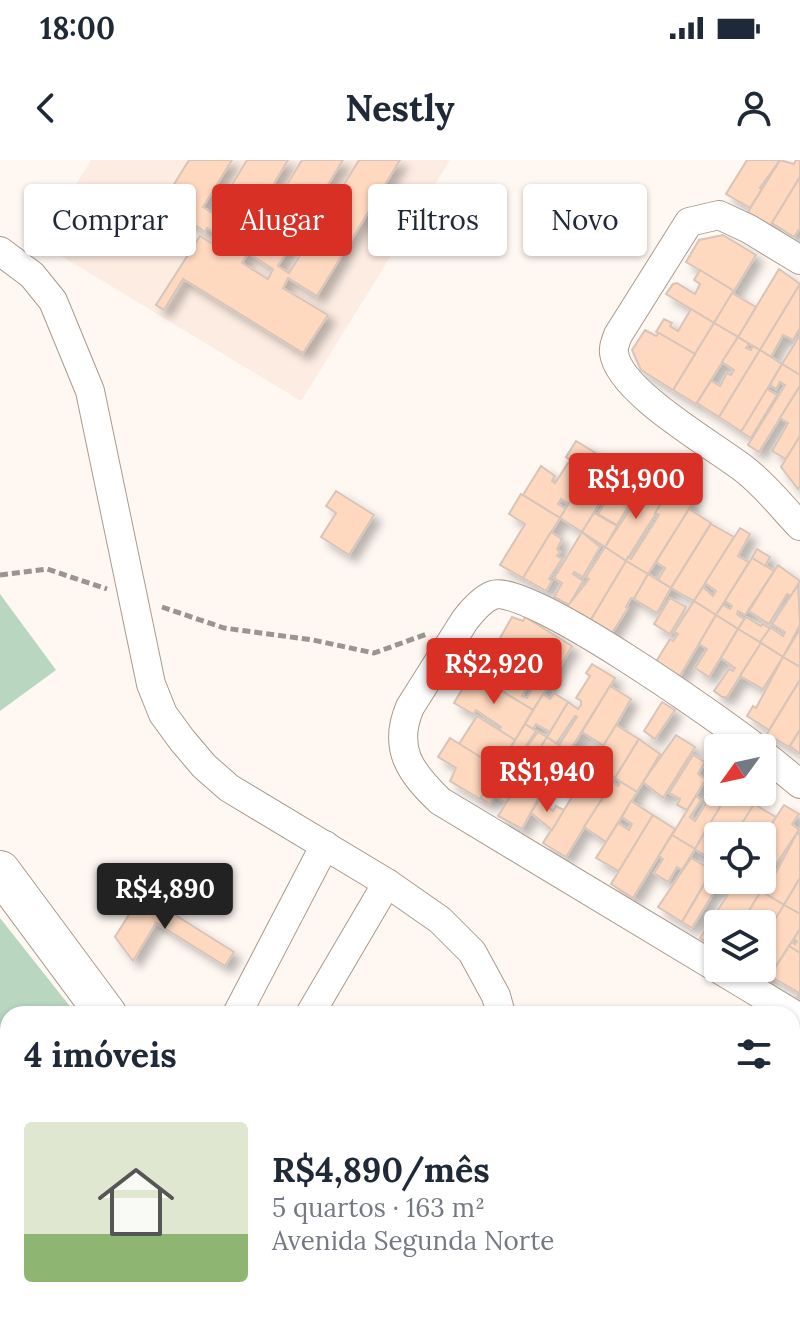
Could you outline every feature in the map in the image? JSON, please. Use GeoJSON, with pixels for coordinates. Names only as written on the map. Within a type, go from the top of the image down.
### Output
{"type":"FeatureCollection","features":[{"type":"Feature","properties":{"kind":"main road"},"geometry":{"type":"LineString","coordinates":[[0,871],[100,1006]]}},
{"type":"Feature","properties":{"kind":"street"},"geometry":{"type":"LineString","coordinates":[[800,260],[719,215],[689,222],[614,346],[614,355],[625,375],[646,398],[747,471],[800,526]]}},
{"type":"Feature","properties":{"kind":"street"},"geometry":{"type":"LineString","coordinates":[[0,251],[32,275],[53,301],[90,391],[151,684],[163,714],[204,766],[229,788],[387,883],[440,920],[472,952],[499,1006]]}},
{"type":"Feature","properties":{"kind":"street"},"geometry":{"type":"LineString","coordinates":[[739,734],[606,646],[535,604],[493,595],[465,620],[410,707],[404,722],[402,742],[415,777],[440,801],[780,1006]]}},
{"type":"Feature","properties":{"kind":"street"},"geometry":{"type":"LineString","coordinates":[[776,764],[800,784]]}},
{"type":"Feature","properties":{"kind":"street"},"geometry":{"type":"LineString","coordinates":[[241,1006],[325,845]]}},
{"type":"Feature","properties":{"kind":"street"},"geometry":{"type":"LineString","coordinates":[[315,1006],[387,883]]}},
{"type":"Feature","properties":{"kind":"path"},"geometry":{"type":"LineString","coordinates":[[0,575],[47,569],[224,628],[313,640],[374,653],[465,620]]}},
{"type":"Feature","properties":{"kind":"shaded area"},"geometry":{"type":"Polygon","coordinates":[[[91,160],[450,160],[435,184],[368,184],[368,256],[391,256],[301,401],[61,256],[196,256],[196,184],[76,184],[91,160]]]}},
{"type":"Feature","properties":{"kind":"green space"},"geometry":{"type":"Polygon","coordinates":[[[0,594],[56,670],[0,711],[0,594]]]}},
{"type":"Feature","properties":{"kind":"green space"},"geometry":{"type":"Polygon","coordinates":[[[0,918],[70,1006],[0,1006],[0,918]]]}},
{"type":"Feature","properties":{"kind":"building"},"geometry":{"type":"Polygon","coordinates":[[[189,160],[232,160],[217,184],[212,184],[212,192],[203,207],[212,213],[212,231],[207,228],[205,232],[196,226],[196,184],[174,184],[189,160]]]}},
{"type":"Feature","properties":{"kind":"building"},"geometry":{"type":"Polygon","coordinates":[[[247,160],[288,160],[274,184],[232,184],[247,160]]]}},
{"type":"Feature","properties":{"kind":"building"},"geometry":{"type":"Polygon","coordinates":[[[302,160],[343,160],[328,184],[287,184],[302,160]]]}},
{"type":"Feature","properties":{"kind":"building"},"geometry":{"type":"Polygon","coordinates":[[[359,160],[400,160],[385,184],[368,184],[368,212],[352,239],[352,184],[344,184],[359,160]]]}},
{"type":"Feature","properties":{"kind":"building"},"geometry":{"type":"Polygon","coordinates":[[[747,160],[780,160],[750,208],[726,194],[747,160]]]}},
{"type":"Feature","properties":{"kind":"building"},"geometry":{"type":"Polygon","coordinates":[[[780,160],[794,164],[800,160],[800,177],[770,226],[748,212],[780,160]]]}},
{"type":"Feature","properties":{"kind":"building"},"geometry":{"type":"Polygon","coordinates":[[[800,177],[800,228],[794,237],[772,223],[800,177]]]}},
{"type":"Feature","properties":{"kind":"building"},"geometry":{"type":"Polygon","coordinates":[[[723,235],[756,255],[734,291],[686,262],[699,240],[723,235]]]}},
{"type":"Feature","properties":{"kind":"building"},"geometry":{"type":"Polygon","coordinates":[[[200,236],[212,244],[212,256],[246,256],[242,263],[268,279],[273,269],[253,256],[284,256],[278,266],[289,273],[300,256],[341,256],[317,296],[288,278],[283,288],[328,315],[303,353],[183,279],[164,310],[156,305],[187,256],[196,256],[196,242],[200,236]]]}},
{"type":"Feature","properties":{"kind":"building"},"geometry":{"type":"Polygon","coordinates":[[[779,269],[800,284],[760,350],[738,337],[779,269]]]}},
{"type":"Feature","properties":{"kind":"building"},"geometry":{"type":"Polygon","coordinates":[[[700,270],[734,291],[714,323],[666,294],[677,283],[695,294],[700,284],[694,280],[700,270]]]}},
{"type":"Feature","properties":{"kind":"building"},"geometry":{"type":"Polygon","coordinates":[[[800,284],[800,328],[793,340],[783,335],[771,357],[760,350],[800,284]]]}},
{"type":"Feature","properties":{"kind":"building"},"geometry":{"type":"Polygon","coordinates":[[[732,293],[756,307],[738,337],[714,323],[732,293]]]}},
{"type":"Feature","properties":{"kind":"building"},"geometry":{"type":"Polygon","coordinates":[[[691,309],[714,323],[695,354],[656,332],[664,319],[678,331],[691,309]]]}},
{"type":"Feature","properties":{"kind":"building"},"geometry":{"type":"Polygon","coordinates":[[[714,323],[738,337],[696,404],[673,390],[714,323]]]}},
{"type":"Feature","properties":{"kind":"building"},"geometry":{"type":"Polygon","coordinates":[[[645,330],[656,336],[659,333],[695,354],[673,390],[641,370],[632,350],[645,330]]]}},
{"type":"Feature","properties":{"kind":"building"},"geometry":{"type":"Polygon","coordinates":[[[800,335],[800,375],[782,364],[800,335]]]}},
{"type":"Feature","properties":{"kind":"building"},"geometry":{"type":"Polygon","coordinates":[[[738,337],[749,344],[746,348],[751,350],[753,346],[760,350],[719,417],[697,403],[711,381],[720,386],[727,373],[731,375],[734,370],[722,362],[738,337]]]}},
{"type":"Feature","properties":{"kind":"building"},"geometry":{"type":"Polygon","coordinates":[[[760,350],[782,364],[742,432],[719,417],[760,350]]]}},
{"type":"Feature","properties":{"kind":"building"},"geometry":{"type":"Polygon","coordinates":[[[782,364],[800,375],[800,386],[759,452],[748,445],[785,385],[780,382],[776,389],[770,385],[782,364]]]}},
{"type":"Feature","properties":{"kind":"building"},"geometry":{"type":"Polygon","coordinates":[[[800,386],[800,436],[786,459],[772,451],[788,423],[780,418],[800,386]]]}},
{"type":"Feature","properties":{"kind":"building"},"geometry":{"type":"Polygon","coordinates":[[[767,389],[777,395],[751,438],[741,432],[767,389]]]}},
{"type":"Feature","properties":{"kind":"building"},"geometry":{"type":"Polygon","coordinates":[[[800,436],[800,486],[798,489],[781,467],[800,436]]]}},
{"type":"Feature","properties":{"kind":"building"},"geometry":{"type":"Polygon","coordinates":[[[576,441],[599,455],[569,504],[561,499],[558,504],[566,509],[560,518],[523,495],[541,466],[555,476],[552,481],[555,483],[570,460],[566,457],[576,441]]]}},
{"type":"Feature","properties":{"kind":"building"},"geometry":{"type":"Polygon","coordinates":[[[598,456],[620,470],[582,532],[560,518],[598,456]]]}},
{"type":"Feature","properties":{"kind":"building"},"geometry":{"type":"Polygon","coordinates":[[[620,470],[642,484],[617,525],[598,514],[614,488],[610,485],[620,470]]]}},
{"type":"Feature","properties":{"kind":"building"},"geometry":{"type":"Polygon","coordinates":[[[643,481],[667,496],[626,561],[605,547],[636,500],[633,499],[643,481]]]}},
{"type":"Feature","properties":{"kind":"building"},"geometry":{"type":"Polygon","coordinates":[[[671,488],[693,503],[648,574],[626,561],[628,557],[631,559],[659,515],[655,513],[671,488]]]}},
{"type":"Feature","properties":{"kind":"building"},"geometry":{"type":"Polygon","coordinates":[[[336,491],[374,515],[349,555],[321,537],[336,513],[326,506],[336,491]]]}},
{"type":"Feature","properties":{"kind":"building"},"geometry":{"type":"Polygon","coordinates":[[[521,494],[560,518],[523,578],[500,565],[525,524],[509,514],[521,494]]]}},
{"type":"Feature","properties":{"kind":"building"},"geometry":{"type":"Polygon","coordinates":[[[689,509],[711,523],[671,588],[658,580],[665,568],[656,562],[689,509]]]}},
{"type":"Feature","properties":{"kind":"building"},"geometry":{"type":"Polygon","coordinates":[[[594,513],[617,526],[605,547],[582,532],[594,513]]]}},
{"type":"Feature","properties":{"kind":"building"},"geometry":{"type":"Polygon","coordinates":[[[711,524],[734,537],[694,601],[671,588],[711,524]]]}},
{"type":"Feature","properties":{"kind":"building"},"geometry":{"type":"Polygon","coordinates":[[[740,528],[750,534],[738,556],[749,562],[716,615],[694,601],[703,587],[713,596],[716,591],[705,583],[740,528]]]}},
{"type":"Feature","properties":{"kind":"building"},"geometry":{"type":"Polygon","coordinates":[[[551,532],[562,539],[557,556],[562,559],[549,579],[552,581],[546,591],[523,578],[551,532]]]}},
{"type":"Feature","properties":{"kind":"building"},"geometry":{"type":"Polygon","coordinates":[[[582,532],[600,547],[583,577],[574,572],[583,581],[569,605],[554,597],[562,583],[554,578],[582,532]]]}},
{"type":"Feature","properties":{"kind":"building"},"geometry":{"type":"Polygon","coordinates":[[[605,547],[626,561],[589,623],[566,608],[589,579],[586,577],[605,547]]]}},
{"type":"Feature","properties":{"kind":"building"},"geometry":{"type":"Polygon","coordinates":[[[757,549],[770,557],[765,566],[752,558],[757,549]]]}},
{"type":"Feature","properties":{"kind":"building"},"geometry":{"type":"Polygon","coordinates":[[[752,558],[774,571],[745,615],[738,611],[737,614],[744,619],[738,629],[716,615],[723,605],[730,609],[732,606],[725,601],[752,558]]]}},
{"type":"Feature","properties":{"kind":"building"},"geometry":{"type":"Polygon","coordinates":[[[626,561],[648,574],[610,636],[589,623],[626,561]]]}},
{"type":"Feature","properties":{"kind":"building"},"geometry":{"type":"Polygon","coordinates":[[[778,565],[800,581],[791,596],[787,594],[769,624],[749,611],[778,565]]]}},
{"type":"Feature","properties":{"kind":"building"},"geometry":{"type":"Polygon","coordinates":[[[648,574],[671,588],[657,613],[634,599],[648,574]]]}},
{"type":"Feature","properties":{"kind":"building"},"geometry":{"type":"Polygon","coordinates":[[[798,585],[800,625],[783,657],[760,642],[770,627],[783,636],[785,632],[772,624],[798,585]]]}},
{"type":"Feature","properties":{"kind":"building"},"geometry":{"type":"Polygon","coordinates":[[[670,598],[686,607],[670,634],[654,624],[670,598]]]}},
{"type":"Feature","properties":{"kind":"building"},"geometry":{"type":"Polygon","coordinates":[[[694,601],[716,615],[680,676],[656,662],[670,639],[673,641],[678,634],[674,632],[694,601]]]}},
{"type":"Feature","properties":{"kind":"building"},"geometry":{"type":"Polygon","coordinates":[[[716,615],[738,629],[709,677],[695,668],[707,649],[699,644],[716,615]]]}},
{"type":"Feature","properties":{"kind":"building"},"geometry":{"type":"Polygon","coordinates":[[[512,617],[523,621],[525,617],[572,646],[551,682],[495,647],[512,617]]]}},
{"type":"Feature","properties":{"kind":"building"},"geometry":{"type":"Polygon","coordinates":[[[746,617],[770,628],[760,642],[738,629],[746,617]]]}},
{"type":"Feature","properties":{"kind":"building"},"geometry":{"type":"Polygon","coordinates":[[[738,629],[761,643],[727,697],[722,697],[714,691],[729,669],[733,671],[735,668],[721,658],[738,629]]]}},
{"type":"Feature","properties":{"kind":"building"},"geometry":{"type":"Polygon","coordinates":[[[800,629],[800,667],[783,657],[800,629]]]}},
{"type":"Feature","properties":{"kind":"building"},"geometry":{"type":"Polygon","coordinates":[[[761,643],[783,657],[763,689],[740,676],[761,643]]]}},
{"type":"Feature","properties":{"kind":"building"},"geometry":{"type":"Polygon","coordinates":[[[490,644],[535,675],[522,696],[527,698],[540,675],[551,682],[533,710],[472,673],[490,644]]]}},
{"type":"Feature","properties":{"kind":"building"},"geometry":{"type":"Polygon","coordinates":[[[783,657],[800,667],[800,680],[769,730],[747,716],[753,706],[756,708],[783,657]]]}},
{"type":"Feature","properties":{"kind":"building"},"geometry":{"type":"Polygon","coordinates":[[[592,664],[615,678],[569,752],[559,745],[577,717],[556,744],[547,737],[568,702],[578,709],[581,705],[576,698],[590,676],[586,673],[592,664]]]}},
{"type":"Feature","properties":{"kind":"building"},"geometry":{"type":"Polygon","coordinates":[[[472,673],[533,710],[515,740],[476,710],[473,714],[454,703],[472,673]]]}},
{"type":"Feature","properties":{"kind":"building"},"geometry":{"type":"Polygon","coordinates":[[[800,680],[800,730],[789,747],[776,739],[776,734],[767,734],[800,680]]]}},
{"type":"Feature","properties":{"kind":"building"},"geometry":{"type":"Polygon","coordinates":[[[610,686],[631,699],[604,746],[582,732],[610,686]]]}},
{"type":"Feature","properties":{"kind":"building"},"geometry":{"type":"Polygon","coordinates":[[[554,693],[568,702],[550,732],[536,724],[533,729],[525,724],[543,694],[550,699],[554,693]]]}},
{"type":"Feature","properties":{"kind":"building"},"geometry":{"type":"Polygon","coordinates":[[[662,702],[675,710],[655,739],[644,731],[662,702]]]}},
{"type":"Feature","properties":{"kind":"building"},"geometry":{"type":"Polygon","coordinates":[[[477,716],[515,740],[498,768],[459,744],[477,716]]]}},
{"type":"Feature","properties":{"kind":"building"},"geometry":{"type":"Polygon","coordinates":[[[525,724],[536,731],[517,760],[513,758],[509,764],[503,760],[525,724]]]}},
{"type":"Feature","properties":{"kind":"building"},"geometry":{"type":"Polygon","coordinates":[[[616,725],[639,739],[615,778],[592,764],[616,725]]]}},
{"type":"Feature","properties":{"kind":"building"},"geometry":{"type":"Polygon","coordinates":[[[800,730],[800,754],[790,746],[800,730]]]}},
{"type":"Feature","properties":{"kind":"building"},"geometry":{"type":"Polygon","coordinates":[[[538,732],[547,737],[506,803],[495,796],[490,804],[480,798],[501,763],[510,769],[538,732]]]}},
{"type":"Feature","properties":{"kind":"building"},"geometry":{"type":"Polygon","coordinates":[[[676,735],[695,747],[663,798],[643,782],[676,735]]]}},
{"type":"Feature","properties":{"kind":"building"},"geometry":{"type":"Polygon","coordinates":[[[547,737],[569,752],[561,764],[539,750],[547,737]]]}},
{"type":"Feature","properties":{"kind":"building"},"geometry":{"type":"Polygon","coordinates":[[[450,738],[498,768],[480,799],[450,781],[456,768],[438,757],[450,738]]]}},
{"type":"Feature","properties":{"kind":"building"},"geometry":{"type":"Polygon","coordinates":[[[639,739],[660,754],[637,792],[615,778],[639,739]]]}},
{"type":"Feature","properties":{"kind":"building"},"geometry":{"type":"Polygon","coordinates":[[[538,752],[557,764],[522,829],[498,816],[538,752]]]}},
{"type":"Feature","properties":{"kind":"building"},"geometry":{"type":"Polygon","coordinates":[[[569,752],[593,764],[575,793],[552,779],[569,752]]]}},
{"type":"Feature","properties":{"kind":"building"},"geometry":{"type":"Polygon","coordinates":[[[693,755],[704,761],[698,774],[704,778],[704,782],[687,810],[677,805],[680,799],[669,793],[693,755]]]}},
{"type":"Feature","properties":{"kind":"building"},"geometry":{"type":"Polygon","coordinates":[[[593,764],[615,778],[566,857],[543,843],[593,764]]]}},
{"type":"Feature","properties":{"kind":"building"},"geometry":{"type":"Polygon","coordinates":[[[613,782],[618,786],[621,782],[637,792],[606,842],[584,827],[613,782]]]}},
{"type":"Feature","properties":{"kind":"building"},"geometry":{"type":"Polygon","coordinates":[[[696,796],[701,800],[690,817],[695,821],[704,806],[721,806],[711,822],[704,822],[704,834],[695,849],[672,835],[696,796]]]}},
{"type":"Feature","properties":{"kind":"building"},"geometry":{"type":"Polygon","coordinates":[[[539,800],[553,811],[556,806],[564,810],[552,830],[531,813],[539,800]]]}},
{"type":"Feature","properties":{"kind":"building"},"geometry":{"type":"Polygon","coordinates":[[[631,801],[653,815],[619,871],[596,858],[618,823],[629,830],[632,824],[622,817],[631,801]]]}},
{"type":"Feature","properties":{"kind":"building"},"geometry":{"type":"Polygon","coordinates":[[[784,805],[799,814],[792,824],[799,830],[776,864],[776,822],[773,822],[784,805]]]}},
{"type":"Feature","properties":{"kind":"building"},"geometry":{"type":"Polygon","coordinates":[[[721,806],[753,806],[743,822],[711,822],[721,806]]]}},
{"type":"Feature","properties":{"kind":"building"},"geometry":{"type":"Polygon","coordinates":[[[753,806],[776,817],[773,822],[743,822],[753,806]]]}},
{"type":"Feature","properties":{"kind":"building"},"geometry":{"type":"Polygon","coordinates":[[[653,815],[675,829],[633,898],[611,884],[653,815]]]}},
{"type":"Feature","properties":{"kind":"building"},"geometry":{"type":"Polygon","coordinates":[[[797,833],[800,835],[800,878],[784,905],[766,894],[776,894],[776,873],[797,833]]]}},
{"type":"Feature","properties":{"kind":"building"},"geometry":{"type":"Polygon","coordinates":[[[704,834],[704,855],[695,849],[704,834]]]}},
{"type":"Feature","properties":{"kind":"building"},"geometry":{"type":"Polygon","coordinates":[[[672,835],[695,849],[682,870],[677,867],[668,882],[654,873],[663,859],[659,856],[672,835]]]}},
{"type":"Feature","properties":{"kind":"building"},"geometry":{"type":"Polygon","coordinates":[[[691,858],[704,865],[704,884],[682,922],[658,907],[691,858]]]}},
{"type":"Feature","properties":{"kind":"building"},"geometry":{"type":"Polygon","coordinates":[[[800,878],[800,914],[784,905],[800,878]]]}},
{"type":"Feature","properties":{"kind":"building"},"geometry":{"type":"Polygon","coordinates":[[[704,885],[704,894],[713,894],[692,928],[682,922],[704,885]]]}},
{"type":"Feature","properties":{"kind":"building"},"geometry":{"type":"Polygon","coordinates":[[[142,894],[234,952],[225,966],[156,923],[133,961],[115,937],[142,894]]]}},
{"type":"Feature","properties":{"kind":"building"},"geometry":{"type":"Polygon","coordinates":[[[728,894],[760,894],[750,910],[718,910],[728,894]]]}},
{"type":"Feature","properties":{"kind":"building"},"geometry":{"type":"Polygon","coordinates":[[[759,894],[766,894],[784,905],[776,918],[776,910],[749,910],[759,894]]]}},
{"type":"Feature","properties":{"kind":"building"},"geometry":{"type":"Polygon","coordinates":[[[784,905],[800,914],[800,929],[776,966],[776,918],[784,905]]]}},
{"type":"Feature","properties":{"kind":"building"},"geometry":{"type":"Polygon","coordinates":[[[800,929],[800,953],[789,946],[797,941],[794,939],[800,929]]]}},
{"type":"Feature","properties":{"kind":"building"},"geometry":{"type":"Polygon","coordinates":[[[789,946],[800,953],[800,999],[797,997],[799,993],[776,980],[776,967],[789,946]]]}}]}
